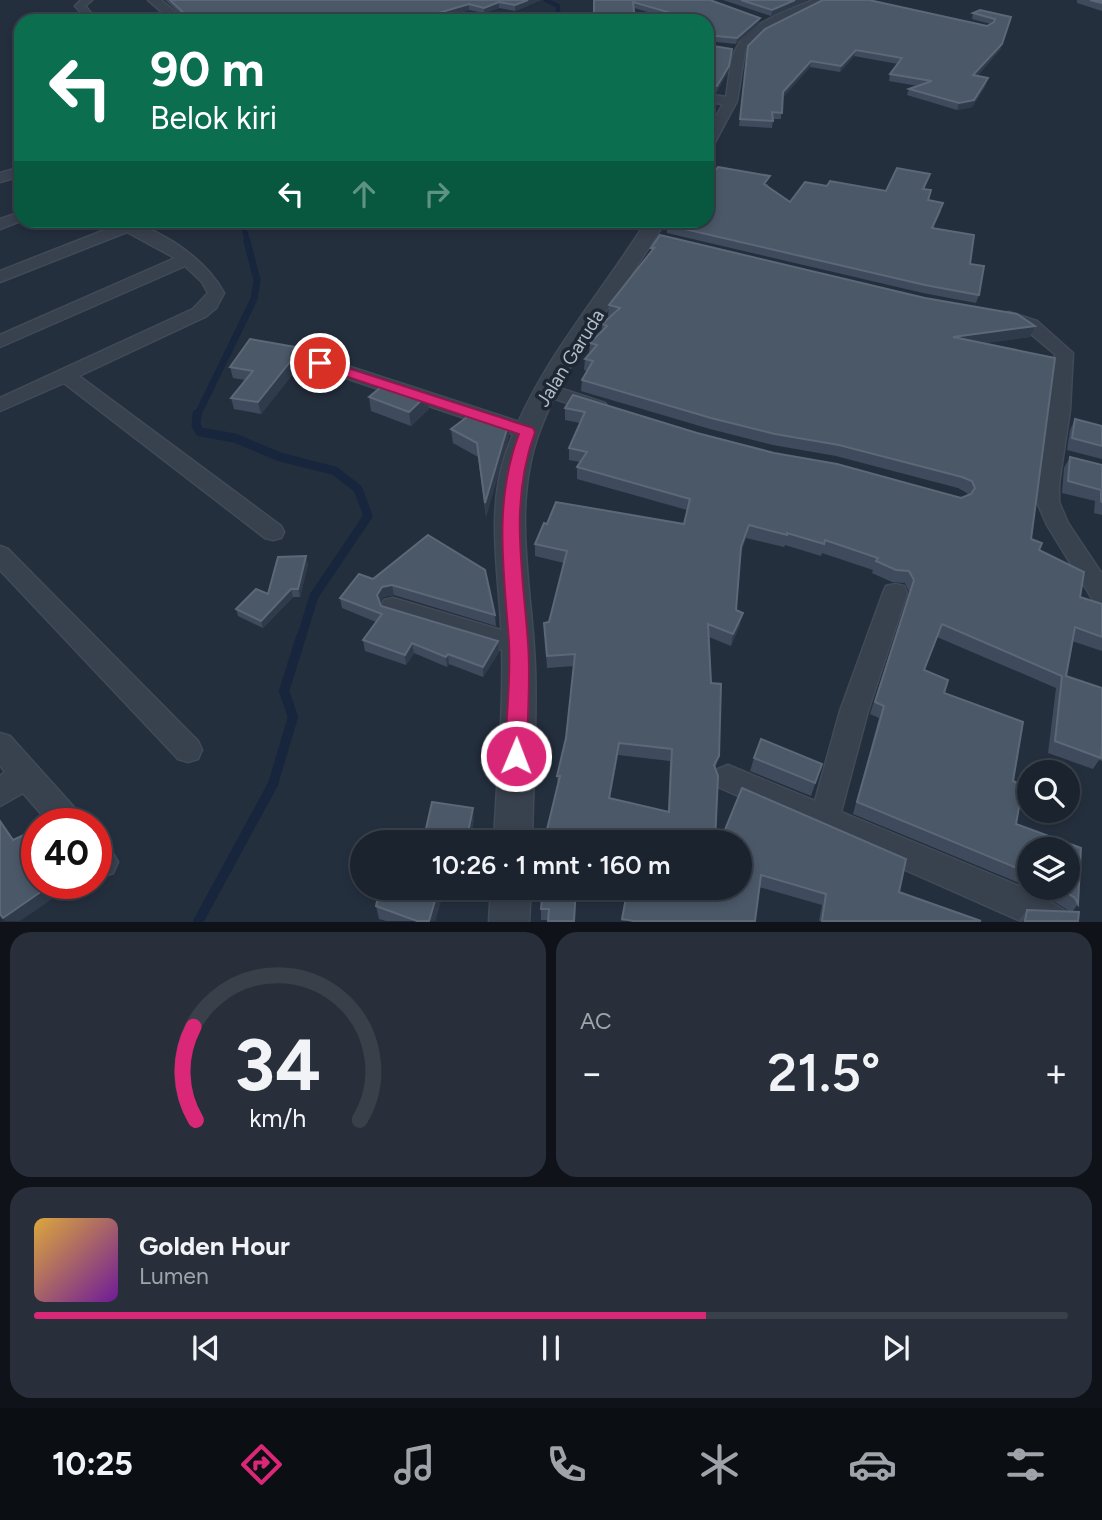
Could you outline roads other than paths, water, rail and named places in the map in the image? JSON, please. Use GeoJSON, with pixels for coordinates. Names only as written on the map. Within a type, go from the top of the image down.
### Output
{"type":"FeatureCollection","features":[{"type":"Feature","properties":{"kind":"street"},"geometry":{"type":"LineString","coordinates":[[87,0],[80,6],[87,14]]}},
{"type":"Feature","properties":{"kind":"street"},"geometry":{"type":"LineString","coordinates":[[154,0],[171,14]]}},
{"type":"Feature","properties":{"kind":"street"},"geometry":{"type":"LineString","coordinates":[[714,132],[732,101],[734,50],[771,22],[821,0]]}},
{"type":"Feature","properties":{"kind":"street"},"geometry":{"type":"LineString","coordinates":[[756,17],[771,22]]}},
{"type":"Feature","properties":{"kind":"street"},"geometry":{"type":"LineString","coordinates":[[714,100],[732,101]]}},
{"type":"Feature","properties":{"kind":"street"},"geometry":{"type":"LineString","coordinates":[[0,277],[111,228]]}},
{"type":"Feature","properties":{"kind":"street"},"geometry":{"type":"LineString","coordinates":[[0,405],[199,313],[210,304],[216,293],[211,281],[187,260],[127,228]]}},
{"type":"Feature","properties":{"kind":"street","name":"Jalan Garuda"},"geometry":{"type":"LineString","coordinates":[[513,830],[519,645],[510,558],[512,496],[518,458],[547,390],[655,232]]}},
{"type":"Feature","properties":{"kind":"street"},"geometry":{"type":"LineString","coordinates":[[0,342],[187,260]]}},
{"type":"Feature","properties":{"kind":"street"},"geometry":{"type":"LineString","coordinates":[[989,314],[1023,321],[1046,336],[1064,353],[1048,502],[1058,525],[1102,593]]}},
{"type":"Feature","properties":{"kind":"street"},"geometry":{"type":"LineString","coordinates":[[320,363],[528,432]]}},
{"type":"Feature","properties":{"kind":"street"},"geometry":{"type":"LineString","coordinates":[[65,374],[274,532]]}},
{"type":"Feature","properties":{"kind":"street"},"geometry":{"type":"LineString","coordinates":[[547,390],[618,413]]}},
{"type":"Feature","properties":{"kind":"street"},"geometry":{"type":"LineString","coordinates":[[1053,456],[1077,462]]}},
{"type":"Feature","properties":{"kind":"street"},"geometry":{"type":"LineString","coordinates":[[0,555],[188,750]]}},
{"type":"Feature","properties":{"kind":"street"},"geometry":{"type":"LineString","coordinates":[[824,821],[854,711],[895,593]]}},
{"type":"Feature","properties":{"kind":"street"},"geometry":{"type":"LineString","coordinates":[[393,607],[519,645]]}},
{"type":"Feature","properties":{"kind":"street"},"geometry":{"type":"LineString","coordinates":[[0,746],[55,808]]}},
{"type":"Feature","properties":{"kind":"street"},"geometry":{"type":"LineString","coordinates":[[0,793],[25,774]]}},
{"type":"Feature","properties":{"kind":"street"},"geometry":{"type":"LineString","coordinates":[[727,778],[1025,904],[1054,922]]}},
{"type":"Feature","properties":{"kind":"street"},"geometry":{"type":"LineString","coordinates":[[509,922],[510,900]]}},
{"type":"Feature","properties":{"kind":"waterway"},"geometry":{"type":"LineString","coordinates":[[546,0],[558,6],[558,14]]}},
{"type":"Feature","properties":{"kind":"waterway"},"geometry":{"type":"LineString","coordinates":[[244,228],[248,243]]}},
{"type":"Feature","properties":{"kind":"waterway"},"geometry":{"type":"LineString","coordinates":[[197,416],[254,299],[257,280],[247,241]]}},
{"type":"Feature","properties":{"kind":"waterway"},"geometry":{"type":"LineString","coordinates":[[197,414],[196,425],[200,432],[235,438],[280,457],[335,471],[358,489],[368,516],[314,596],[301,638]]}},
{"type":"Feature","properties":{"kind":"waterway"},"geometry":{"type":"LineString","coordinates":[[198,922],[273,784],[293,717],[284,691],[301,637]]}}]}
